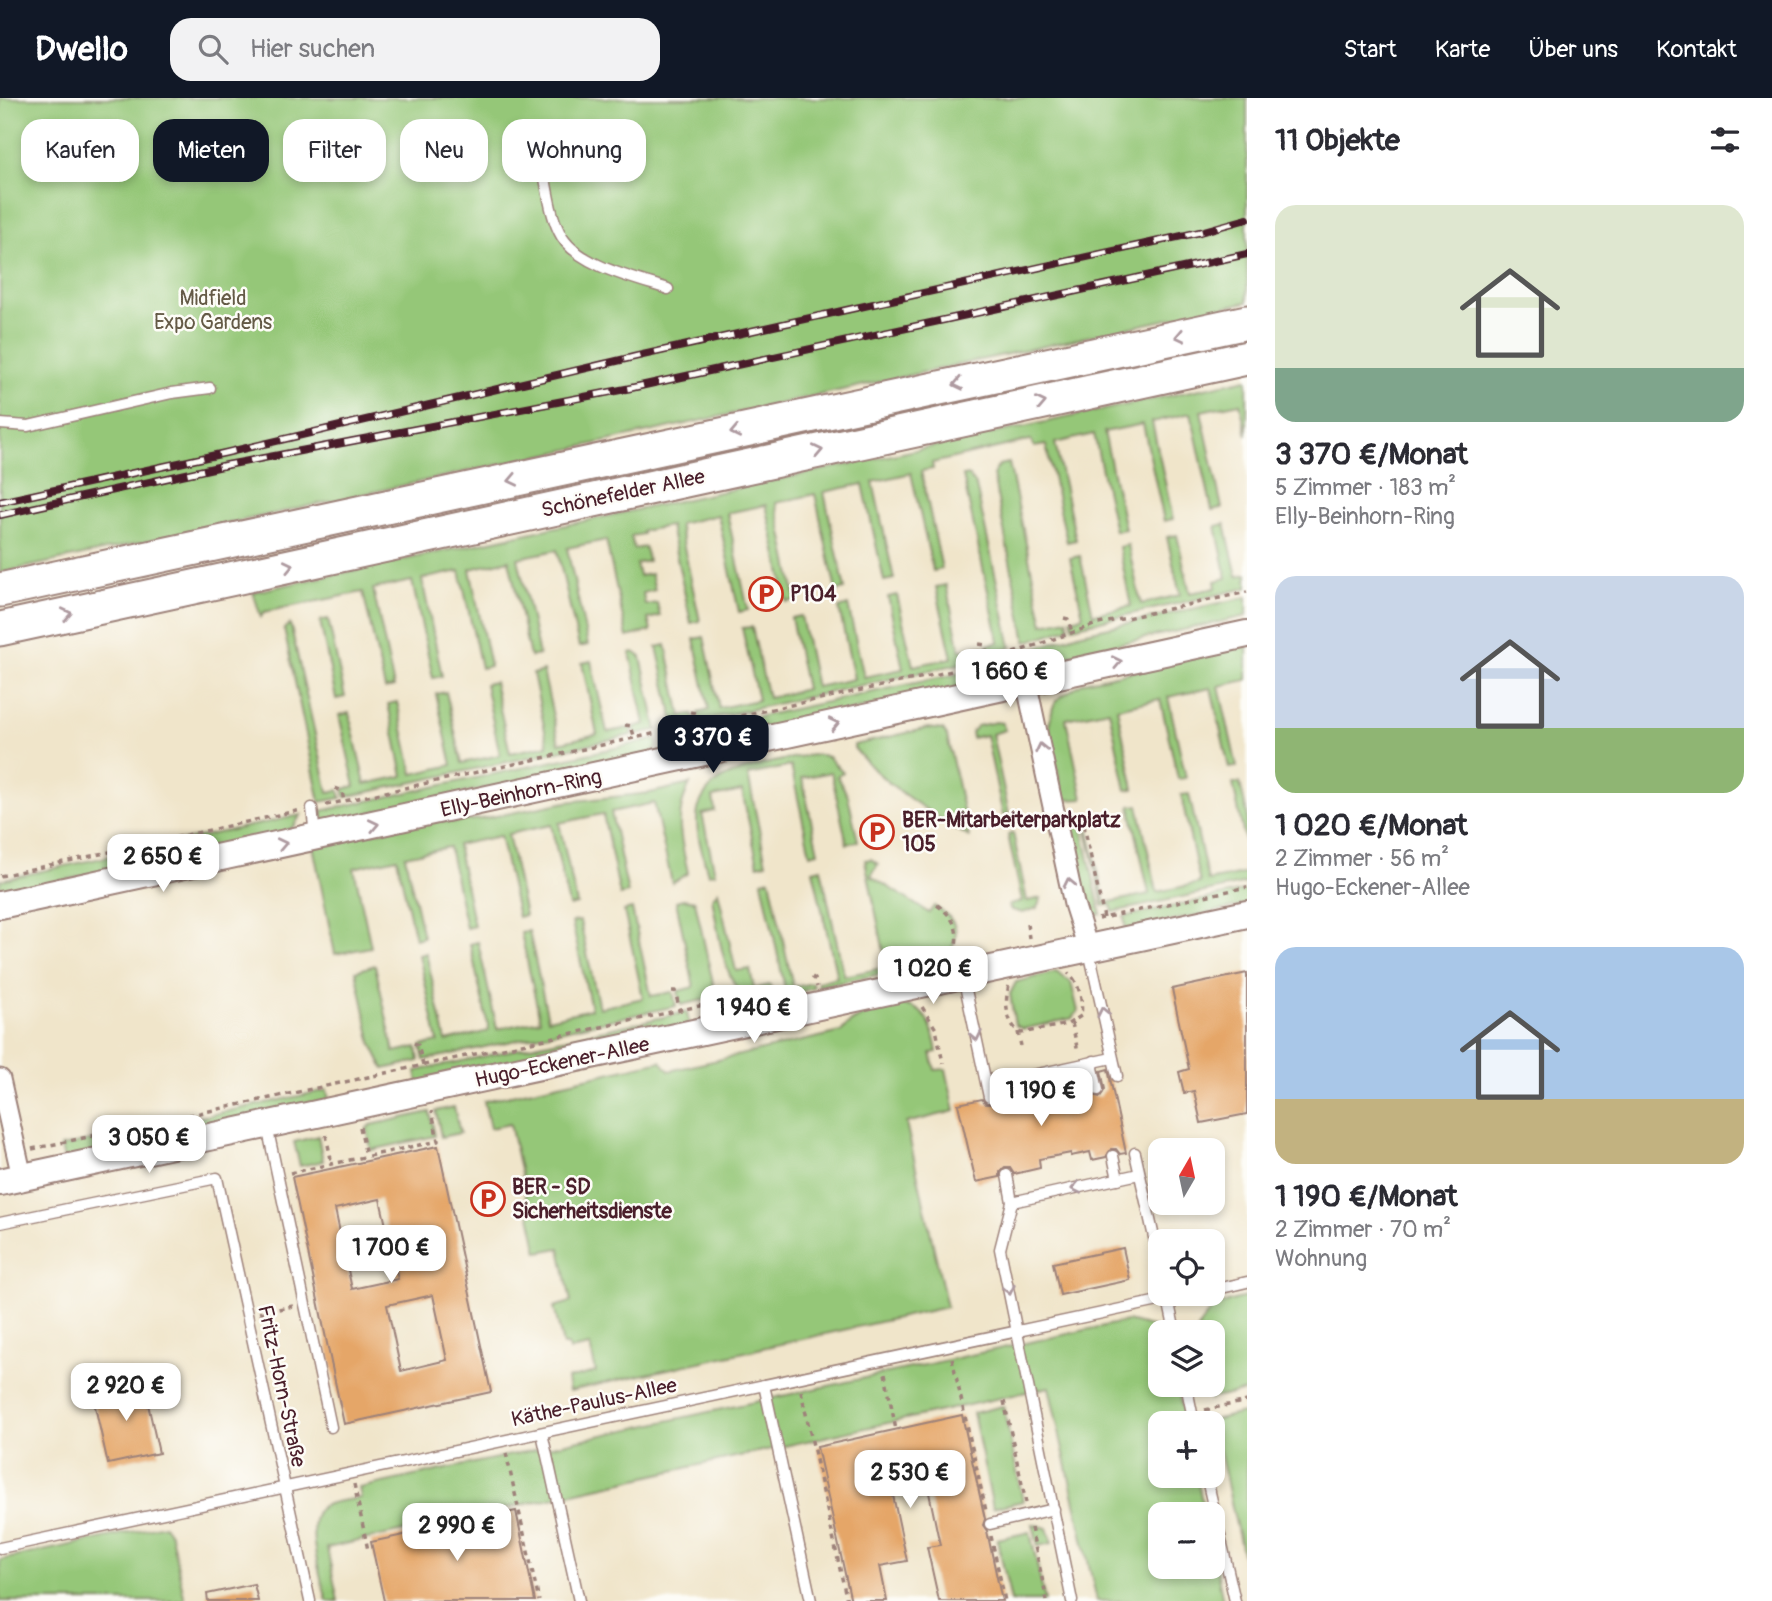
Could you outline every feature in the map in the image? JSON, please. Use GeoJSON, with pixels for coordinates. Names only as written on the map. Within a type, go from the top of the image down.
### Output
{"type":"FeatureCollection","features":[{"type":"Feature","properties":{"kind":"highway","name":"Schönefelder Allee"},"geometry":{"type":"LineString","coordinates":[[0,590],[1247,322]]}},
{"type":"Feature","properties":{"kind":"highway","name":"Schönefelder Allee"},"geometry":{"type":"LineString","coordinates":[[0,629],[1247,358]]}},
{"type":"Feature","properties":{"kind":"street","name":"Elly-Beinhorn-Ring"},"geometry":{"type":"LineString","coordinates":[[0,905],[1247,634]]}},
{"type":"Feature","properties":{"kind":"street"},"geometry":{"type":"LineString","coordinates":[[1026,681],[1074,904],[1088,948]]}},
{"type":"Feature","properties":{"kind":"street","name":"Hugo-Eckener-Allee"},"geometry":{"type":"LineString","coordinates":[[11,1179],[267,1126],[957,968],[1088,948],[1247,914]]}},
{"type":"Feature","properties":{"kind":"street"},"geometry":{"type":"LineString","coordinates":[[0,1079],[11,1179]]}},
{"type":"Feature","properties":{"kind":"lane"},"geometry":{"type":"LineString","coordinates":[[546,182],[561,236],[571,248],[591,261],[668,289]]}},
{"type":"Feature","properties":{"kind":"lane"},"geometry":{"type":"LineString","coordinates":[[0,424],[28,426],[172,393],[210,388]]}},
{"type":"Feature","properties":{"kind":"lane"},"geometry":{"type":"LineString","coordinates":[[668,730],[671,760]]}},
{"type":"Feature","properties":{"kind":"lane"},"geometry":{"type":"LineString","coordinates":[[312,808],[315,837]]}},
{"type":"Feature","properties":{"kind":"lane"},"geometry":{"type":"LineString","coordinates":[[1088,948],[1117,1076]]}},
{"type":"Feature","properties":{"kind":"lane"},"geometry":{"type":"LineString","coordinates":[[957,968],[989,1097]]}},
{"type":"Feature","properties":{"kind":"lane"},"geometry":{"type":"LineString","coordinates":[[987,1085],[1112,1058]]}},
{"type":"Feature","properties":{"kind":"lane"},"geometry":{"type":"LineString","coordinates":[[1094,1061],[1098,1090]]}},
{"type":"Feature","properties":{"kind":"lane"},"geometry":{"type":"LineString","coordinates":[[267,1126],[331,1427]]}},
{"type":"Feature","properties":{"kind":"lane"},"geometry":{"type":"LineString","coordinates":[[1135,1153],[1152,1229]]}},
{"type":"Feature","properties":{"kind":"lane"},"geometry":{"type":"LineString","coordinates":[[1113,1156],[1118,1178]]}},
{"type":"Feature","properties":{"kind":"lane"},"geometry":{"type":"LineString","coordinates":[[1012,1202],[1139,1174]]}},
{"type":"Feature","properties":{"kind":"lane"},"geometry":{"type":"LineString","coordinates":[[1007,1175],[1012,1202],[1000,1249],[1072,1601]]}},
{"type":"Feature","properties":{"kind":"lane","name":"Fritz-Horn-Straße"},"geometry":{"type":"LineString","coordinates":[[0,1223],[217,1178],[310,1601]]}},
{"type":"Feature","properties":{"kind":"lane"},"geometry":{"type":"LineString","coordinates":[[1225,1287],[1247,1282]]}},
{"type":"Feature","properties":{"kind":"lane","name":"Käthe-Paulus-Allee"},"geometry":{"type":"LineString","coordinates":[[0,1548],[949,1346],[1148,1301]]}},
{"type":"Feature","properties":{"kind":"lane"},"geometry":{"type":"LineString","coordinates":[[764,1385],[811,1601]]}},
{"type":"Feature","properties":{"kind":"lane"},"geometry":{"type":"LineString","coordinates":[[542,1433],[579,1601]]}},
{"type":"Feature","properties":{"kind":"lane"},"geometry":{"type":"LineString","coordinates":[[1209,1488],[1235,1601]]}},
{"type":"Feature","properties":{"kind":"lane"},"geometry":{"type":"LineString","coordinates":[[990,1524],[1054,1509]]}},
{"type":"Feature","properties":{"kind":"path"},"geometry":{"type":"LineString","coordinates":[[0,876],[668,730],[976,666],[1094,625],[1247,592]]}},
{"type":"Feature","properties":{"kind":"path"},"geometry":{"type":"LineString","coordinates":[[1064,618],[1068,619],[1072,632]]}},
{"type":"Feature","properties":{"kind":"path"},"geometry":{"type":"LineString","coordinates":[[979,644],[985,645],[989,661]]}},
{"type":"Feature","properties":{"kind":"path"},"geometry":{"type":"LineString","coordinates":[[690,712],[695,713],[698,725]]}},
{"type":"Feature","properties":{"kind":"path"},"geometry":{"type":"LineString","coordinates":[[625,725],[631,726],[635,739]]}},
{"type":"Feature","properties":{"kind":"path"},"geometry":{"type":"LineString","coordinates":[[335,788],[342,792],[344,802]]}},
{"type":"Feature","properties":{"kind":"path"},"geometry":{"type":"LineString","coordinates":[[1104,918],[1083,821],[1108,816]]}},
{"type":"Feature","properties":{"kind":"path"},"geometry":{"type":"LineString","coordinates":[[937,905],[955,922],[957,968]]}},
{"type":"Feature","properties":{"kind":"path"},"geometry":{"type":"LineString","coordinates":[[1027,924],[1030,943]]}},
{"type":"Feature","properties":{"kind":"path"},"geometry":{"type":"LineString","coordinates":[[1018,1032],[1072,1023],[1081,1016],[1077,985],[1074,978],[1066,972]]}},
{"type":"Feature","properties":{"kind":"path"},"geometry":{"type":"LineString","coordinates":[[1009,986],[1006,996],[1009,1019],[1018,1032],[1021,1046]]}},
{"type":"Feature","properties":{"kind":"path"},"geometry":{"type":"LineString","coordinates":[[672,991],[675,991],[680,1010]]}},
{"type":"Feature","properties":{"kind":"path"},"geometry":{"type":"LineString","coordinates":[[921,1005],[936,1029],[943,1063]]}},
{"type":"Feature","properties":{"kind":"path"},"geometry":{"type":"LineString","coordinates":[[1072,1023],[1080,1064]]}},
{"type":"Feature","properties":{"kind":"path"},"geometry":{"type":"LineString","coordinates":[[414,1042],[418,1045],[423,1065]]}},
{"type":"Feature","properties":{"kind":"path"},"geometry":{"type":"LineString","coordinates":[[289,1173],[438,1141],[431,1109]]}},
{"type":"Feature","properties":{"kind":"path"},"geometry":{"type":"LineString","coordinates":[[360,1125],[366,1156]]}},
{"type":"Feature","properties":{"kind":"path"},"geometry":{"type":"LineString","coordinates":[[326,1133],[332,1164]]}},
{"type":"Feature","properties":{"kind":"path"},"geometry":{"type":"LineString","coordinates":[[247,1316],[304,1304]]}},
{"type":"Feature","properties":{"kind":"path"},"geometry":{"type":"LineString","coordinates":[[949,1346],[1006,1601]]}},
{"type":"Feature","properties":{"kind":"path"},"geometry":{"type":"LineString","coordinates":[[882,1360],[896,1430]]}},
{"type":"Feature","properties":{"kind":"path"},"geometry":{"type":"LineString","coordinates":[[798,1378],[847,1601]]}},
{"type":"Feature","properties":{"kind":"path"},"geometry":{"type":"LineString","coordinates":[[1215,1411],[1247,1401]]}},
{"type":"Feature","properties":{"kind":"path"},"geometry":{"type":"LineString","coordinates":[[503,1441],[539,1601]]}},
{"type":"Feature","properties":{"kind":"path"},"geometry":{"type":"LineString","coordinates":[[352,1473],[368,1550]]}},
{"type":"Feature","properties":{"kind":"green space","name":"Midfield Expo Gardens"},"geometry":{"type":"Polygon","coordinates":[[[0,98],[1247,98],[1247,302],[0,573],[0,98]]]}},
{"type":"Feature","properties":{"kind":"green space"},"geometry":{"type":"Polygon","coordinates":[[[1247,379],[1247,436],[1240,403],[1201,411],[1222,508],[1212,510],[1191,413],[1152,422],[1173,519],[1164,521],[1143,424],[1104,432],[1125,529],[1115,531],[1094,434],[1055,443],[1076,540],[1067,542],[1046,445],[1034,447],[1031,440],[932,463],[933,469],[921,471],[942,569],[933,571],[911,473],[873,482],[894,579],[884,581],[863,484],[824,492],[845,589],[836,591],[815,494],[776,503],[796,600],[787,602],[766,505],[727,513],[748,610],[739,612],[718,515],[679,524],[700,621],[691,623],[670,526],[642,531],[643,534],[631,536],[634,549],[645,547],[648,561],[636,564],[639,576],[651,574],[655,590],[643,593],[645,605],[657,603],[660,616],[648,619],[651,631],[627,637],[606,540],[567,548],[588,645],[579,647],[557,550],[518,558],[539,655],[530,657],[509,560],[470,569],[490,666],[481,668],[460,571],[422,579],[442,676],[433,678],[412,581],[373,589],[394,687],[385,689],[363,592],[264,612],[261,617],[253,592],[1247,379]]]}},
{"type":"Feature","properties":{"kind":"green space"},"geometry":{"type":"Polygon","coordinates":[[[1009,463],[1043,624],[1067,619],[1069,628],[1026,642],[993,475],[999,465],[1009,463]]]}},
{"type":"Feature","properties":{"kind":"green space"},"geometry":{"type":"Polygon","coordinates":[[[968,475],[976,486],[1011,647],[990,656],[987,645],[999,642],[963,476],[968,475]]]}},
{"type":"Feature","properties":{"kind":"green space"},"geometry":{"type":"Polygon","coordinates":[[[1225,524],[1237,576],[1247,574],[1247,588],[1073,627],[1071,619],[1083,616],[1070,558],[1080,556],[1093,614],[1131,606],[1119,547],[1128,545],[1141,604],[1180,595],[1167,537],[1177,535],[1190,593],[1216,588],[1215,581],[1227,578],[1216,526],[1225,524]]]}},
{"type":"Feature","properties":{"kind":"green space"},"geometry":{"type":"Polygon","coordinates":[[[946,585],[960,650],[983,646],[986,658],[699,721],[698,713],[709,710],[694,639],[704,637],[719,708],[758,700],[742,628],[752,627],[768,698],[806,689],[791,618],[801,616],[816,687],[854,679],[839,608],[848,605],[864,677],[903,669],[888,597],[897,595],[913,666],[952,658],[936,587],[946,585]]]}},
{"type":"Feature","properties":{"kind":"green space"},"geometry":{"type":"Polygon","coordinates":[[[1247,597],[1247,616],[1090,650],[1034,666],[1026,651],[1082,633],[1247,597]]]}},
{"type":"Feature","properties":{"kind":"green space"},"geometry":{"type":"Polygon","coordinates":[[[328,619],[345,697],[336,699],[320,621],[328,619]]]}},
{"type":"Feature","properties":{"kind":"green space"},"geometry":{"type":"Polygon","coordinates":[[[289,624],[328,792],[339,790],[341,798],[320,802],[284,629],[289,624]]]}},
{"type":"Feature","properties":{"kind":"green space"},"geometry":{"type":"Polygon","coordinates":[[[666,645],[681,716],[693,714],[695,721],[676,725],[673,719],[657,647],[666,645]]]}},
{"type":"Feature","properties":{"kind":"green space"},"geometry":{"type":"Polygon","coordinates":[[[1247,646],[1247,680],[1219,686],[1237,767],[1229,768],[1211,688],[1168,697],[1186,778],[1178,779],[1160,699],[1117,708],[1134,789],[1126,790],[1109,710],[1066,719],[1083,799],[1063,800],[1049,725],[1053,707],[1059,698],[1084,682],[1247,646]]]}},
{"type":"Feature","properties":{"kind":"green space"},"geometry":{"type":"Polygon","coordinates":[[[634,652],[641,657],[657,730],[636,734],[634,727],[645,724],[630,653],[634,652]]]}},
{"type":"Feature","properties":{"kind":"green space"},"geometry":{"type":"Polygon","coordinates":[[[1011,656],[1006,670],[990,679],[987,666],[1011,656]]]}},
{"type":"Feature","properties":{"kind":"green space"},"geometry":{"type":"Polygon","coordinates":[[[591,661],[607,732],[630,728],[632,735],[345,797],[343,789],[355,786],[339,715],[349,713],[365,784],[403,776],[388,704],[397,702],[413,774],[452,765],[436,694],[446,692],[462,763],[500,755],[485,684],[494,682],[510,753],[548,745],[533,674],[543,671],[559,743],[597,734],[582,663],[591,661]]]}},
{"type":"Feature","properties":{"kind":"green space"},"geometry":{"type":"Polygon","coordinates":[[[971,671],[974,684],[704,742],[688,740],[678,734],[971,671]]]}},
{"type":"Feature","properties":{"kind":"green space"},"geometry":{"type":"Polygon","coordinates":[[[1002,723],[1005,730],[992,734],[1009,814],[1003,816],[986,735],[972,738],[971,732],[977,726],[1002,723]]]}},
{"type":"Feature","properties":{"kind":"green space"},"geometry":{"type":"Polygon","coordinates":[[[928,728],[943,730],[947,736],[969,837],[893,786],[854,748],[854,745],[928,728]]]}},
{"type":"Feature","properties":{"kind":"green space"},"geometry":{"type":"Polygon","coordinates":[[[657,739],[657,748],[651,753],[326,822],[321,811],[657,739]]]}},
{"type":"Feature","properties":{"kind":"green space"},"geometry":{"type":"Polygon","coordinates":[[[799,757],[828,757],[843,772],[837,776],[848,796],[858,841],[847,844],[831,772],[802,778],[818,852],[810,854],[791,766],[748,775],[766,863],[758,865],[742,791],[713,797],[715,811],[702,814],[715,873],[708,874],[697,818],[703,798],[710,788],[742,770],[799,757]]]}},
{"type":"Feature","properties":{"kind":"green space"},"geometry":{"type":"Polygon","coordinates":[[[1240,783],[1247,814],[1247,851],[1233,784],[1240,783]]]}},
{"type":"Feature","properties":{"kind":"green space"},"geometry":{"type":"Polygon","coordinates":[[[690,784],[680,818],[688,873],[672,883],[654,803],[611,812],[628,893],[620,895],[603,814],[559,823],[577,904],[569,906],[551,825],[508,834],[525,915],[518,917],[500,836],[457,845],[474,926],[466,928],[449,847],[405,856],[423,937],[415,939],[397,858],[354,868],[371,947],[335,954],[313,846],[432,820],[452,822],[481,819],[566,802],[650,793],[690,784]]]}},
{"type":"Feature","properties":{"kind":"green space"},"geometry":{"type":"Polygon","coordinates":[[[1189,794],[1208,881],[1247,873],[1247,883],[1113,912],[1111,905],[1103,906],[1087,822],[1105,903],[1149,894],[1130,806],[1138,805],[1157,892],[1200,883],[1181,795],[1189,794]]]}},
{"type":"Feature","properties":{"kind":"green space"},"geometry":{"type":"Polygon","coordinates":[[[301,815],[293,827],[282,833],[0,894],[0,880],[301,815]]]}},
{"type":"Feature","properties":{"kind":"green space"},"geometry":{"type":"Polygon","coordinates":[[[1080,818],[1101,914],[1093,916],[1081,889],[1067,829],[1070,823],[1080,818]]]}},
{"type":"Feature","properties":{"kind":"green space"},"geometry":{"type":"Polygon","coordinates":[[[1013,833],[1027,901],[1041,898],[1037,908],[1023,913],[1011,910],[1008,905],[1022,901],[1008,835],[1013,833]]]}},
{"type":"Feature","properties":{"kind":"green space"},"geometry":{"type":"Polygon","coordinates":[[[871,859],[878,864],[871,876],[929,913],[934,906],[948,916],[953,922],[956,935],[952,948],[937,962],[819,987],[818,982],[837,977],[813,870],[821,868],[844,976],[887,967],[865,860],[871,859]]]}},
{"type":"Feature","properties":{"kind":"green space"},"geometry":{"type":"Polygon","coordinates":[[[770,879],[793,987],[813,983],[814,988],[790,995],[764,997],[750,989],[739,992],[733,981],[724,959],[712,898],[718,891],[736,971],[750,969],[754,989],[770,985],[772,992],[785,989],[762,881],[770,879]]]}},
{"type":"Feature","properties":{"kind":"green space"},"geometry":{"type":"Polygon","coordinates":[[[1247,890],[1247,905],[1126,930],[1124,917],[1247,890]]]}},
{"type":"Feature","properties":{"kind":"green space"},"geometry":{"type":"Polygon","coordinates":[[[676,901],[695,901],[716,997],[681,1005],[678,991],[694,987],[676,901]]]}},
{"type":"Feature","properties":{"kind":"green space"},"geometry":{"type":"Polygon","coordinates":[[[632,909],[651,996],[673,992],[676,1006],[424,1060],[421,1046],[438,1042],[419,955],[426,953],[446,1041],[489,1031],[470,944],[478,942],[497,1029],[540,1020],[521,933],[529,931],[548,1019],[591,1009],[572,922],[580,921],[599,1008],[643,998],[624,911],[632,909]]]}},
{"type":"Feature","properties":{"kind":"green space"},"geometry":{"type":"Polygon","coordinates":[[[375,965],[394,1052],[417,1047],[419,1061],[384,1069],[372,1045],[356,971],[375,965]]]}},
{"type":"Feature","properties":{"kind":"green space"},"geometry":{"type":"Polygon","coordinates":[[[1056,972],[1071,982],[1078,1011],[1073,1018],[1023,1029],[1015,1025],[1010,994],[1016,982],[1056,972]]]}},
{"type":"Feature","properties":{"kind":"green space"},"geometry":{"type":"Polygon","coordinates":[[[899,1005],[916,1009],[931,1027],[937,1052],[931,1053],[935,1070],[946,1069],[955,1111],[906,1123],[947,1307],[569,1391],[567,1379],[596,1372],[590,1346],[570,1350],[568,1345],[563,1345],[554,1307],[571,1302],[560,1248],[538,1252],[510,1124],[490,1128],[484,1101],[661,1061],[669,1071],[841,1032],[859,1018],[899,1005]]]}},
{"type":"Feature","properties":{"kind":"green space"},"geometry":{"type":"Polygon","coordinates":[[[687,1012],[689,1024],[418,1083],[416,1071],[687,1012]]]}},
{"type":"Feature","properties":{"kind":"green space"},"geometry":{"type":"Polygon","coordinates":[[[327,1090],[329,1100],[64,1159],[61,1147],[327,1090]]]}},
{"type":"Feature","properties":{"kind":"green space"},"geometry":{"type":"Polygon","coordinates":[[[454,1107],[460,1133],[441,1137],[436,1111],[454,1107]]]}},
{"type":"Feature","properties":{"kind":"green space"},"geometry":{"type":"Polygon","coordinates":[[[430,1112],[435,1136],[371,1150],[367,1128],[371,1125],[430,1112]]]}},
{"type":"Feature","properties":{"kind":"green space"},"geometry":{"type":"Polygon","coordinates":[[[318,1136],[323,1161],[300,1166],[294,1142],[318,1136]]]}},
{"type":"Feature","properties":{"kind":"green space"},"geometry":{"type":"Polygon","coordinates":[[[1247,1297],[1247,1391],[1225,1396],[1225,1320],[1203,1320],[1216,1307],[1225,1306],[1231,1301],[1247,1297]]]}},
{"type":"Feature","properties":{"kind":"green space"},"geometry":{"type":"Polygon","coordinates":[[[1127,1321],[1148,1326],[1148,1397],[1180,1397],[1183,1411],[1148,1411],[1148,1488],[1199,1488],[1202,1502],[1148,1502],[1148,1579],[1219,1579],[1223,1601],[1097,1601],[1049,1387],[327,1548],[338,1601],[327,1601],[313,1536],[317,1512],[323,1506],[361,1498],[359,1488],[1127,1321]]]}},
{"type":"Feature","properties":{"kind":"green space"},"geometry":{"type":"Polygon","coordinates":[[[1003,1406],[1023,1501],[993,1508],[973,1413],[1003,1406]]]}},
{"type":"Feature","properties":{"kind":"green space"},"geometry":{"type":"Polygon","coordinates":[[[1247,1412],[1247,1575],[1225,1475],[1225,1417],[1247,1412]]]}},
{"type":"Feature","properties":{"kind":"green space"},"geometry":{"type":"Polygon","coordinates":[[[1033,1524],[1047,1528],[1052,1543],[1038,1546],[1033,1524]]]}},
{"type":"Feature","properties":{"kind":"green space"},"geometry":{"type":"Polygon","coordinates":[[[164,1525],[171,1535],[185,1601],[0,1601],[0,1560],[164,1525]]]}},
{"type":"Feature","properties":{"kind":"green space"},"geometry":{"type":"Polygon","coordinates":[[[1030,1532],[1045,1601],[1011,1601],[997,1539],[1030,1532]]]}},
{"type":"Feature","properties":{"kind":"building"},"geometry":{"type":"Polygon","coordinates":[[[1247,973],[1247,1114],[1201,1123],[1194,1091],[1184,1093],[1179,1072],[1189,1069],[1172,989],[1247,973]]]}},
{"type":"Feature","properties":{"kind":"building"},"geometry":{"type":"Polygon","coordinates":[[[1108,1069],[1126,1153],[1120,1154],[1116,1149],[1111,1149],[1106,1157],[1092,1160],[1090,1152],[1039,1159],[1040,1168],[1014,1174],[1010,1168],[1005,1168],[1000,1172],[1000,1177],[976,1182],[958,1104],[982,1099],[986,1104],[991,1104],[996,1100],[996,1095],[1022,1090],[1026,1099],[1057,1092],[1057,1089],[1076,1085],[1074,1077],[1087,1074],[1092,1095],[1100,1097],[1105,1089],[1101,1071],[1108,1069]]]}},
{"type":"Feature","properties":{"kind":"building"},"geometry":{"type":"Polygon","coordinates":[[[438,1146],[491,1392],[344,1424],[292,1177],[438,1146]],[[380,1199],[335,1209],[352,1289],[398,1279],[380,1199]],[[433,1295],[387,1305],[401,1371],[447,1360],[433,1295]]]}},
{"type":"Feature","properties":{"kind":"building"},"geometry":{"type":"Polygon","coordinates":[[[1123,1248],[1130,1280],[1060,1295],[1053,1263],[1123,1248]]]}},
{"type":"Feature","properties":{"kind":"building"},"geometry":{"type":"Polygon","coordinates":[[[143,1382],[159,1453],[108,1464],[92,1393],[143,1382]]]}},
{"type":"Feature","properties":{"kind":"building"},"geometry":{"type":"Polygon","coordinates":[[[962,1415],[985,1519],[983,1525],[987,1531],[1002,1601],[939,1601],[927,1547],[940,1545],[923,1464],[888,1472],[907,1561],[880,1566],[887,1601],[851,1601],[817,1447],[962,1415]]]}},
{"type":"Feature","properties":{"kind":"building"},"geometry":{"type":"Polygon","coordinates":[[[516,1511],[535,1601],[384,1601],[371,1542],[516,1511]]]}},
{"type":"Feature","properties":{"kind":"building"},"geometry":{"type":"Polygon","coordinates":[[[254,1584],[258,1601],[208,1601],[207,1594],[254,1584]]]}},
{"type":"Feature","properties":{"kind":"railway"},"geometry":{"type":"LineString","coordinates":[[0,502],[225,453],[638,356],[1200,232],[1247,219]]}},
{"type":"Feature","properties":{"kind":"railway"},"geometry":{"type":"LineString","coordinates":[[0,515],[227,465],[631,388],[1247,254]]}},
{"type":"Feature","properties":{"kind":"place","name":"P104"},"geometry":{"type":"Point","coordinates":[766,594]}},
{"type":"Feature","properties":{"kind":"place","name":"BER-Mitarbeiterparkplatz 105"},"geometry":{"type":"Point","coordinates":[877,832]}},
{"type":"Feature","properties":{"kind":"place","name":"BER - SD Sicherheitsdienste"},"geometry":{"type":"Point","coordinates":[488,1199]}}]}
